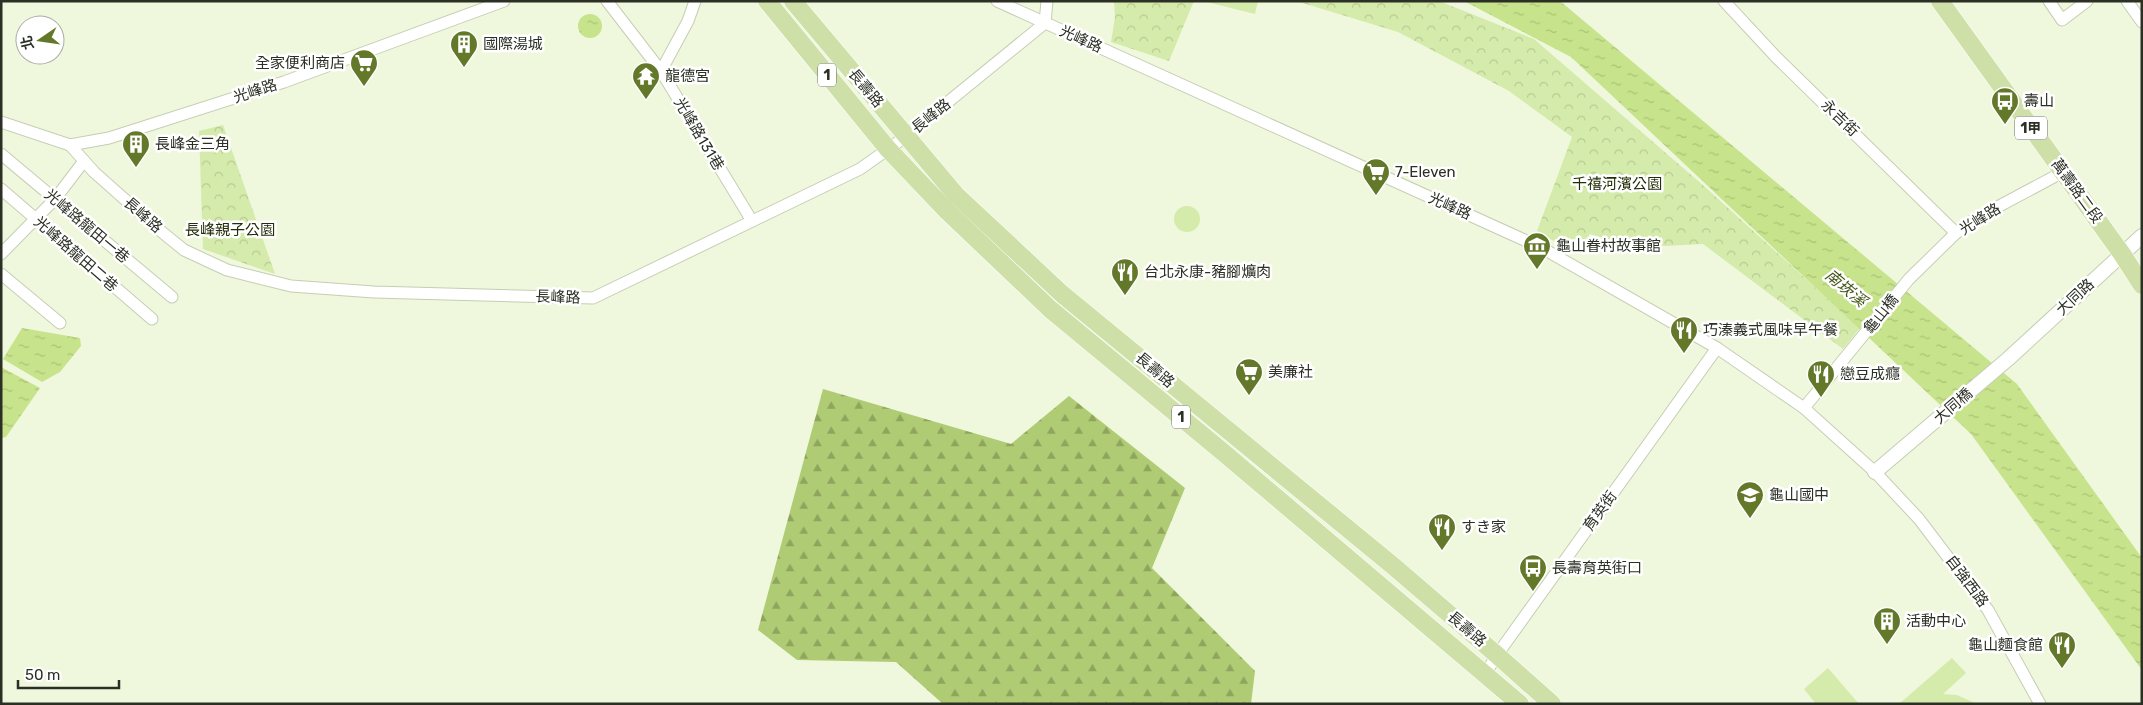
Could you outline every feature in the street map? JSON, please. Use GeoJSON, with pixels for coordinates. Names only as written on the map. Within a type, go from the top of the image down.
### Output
{"type":"FeatureCollection","features":[{"type":"Feature","properties":{"kind":"main road","name":"長壽路"},"geometry":{"type":"LineString","coordinates":[[767,1],[888,149],[947,211],[1050,309],[1520,704]]}},
{"type":"Feature","properties":{"kind":"main road","name":"長壽路"},"geometry":{"type":"LineString","coordinates":[[793,1],[956,195],[1062,294],[1498,654],[1552,704]]}},
{"type":"Feature","properties":{"kind":"main road","name":"萬壽路二段"},"geometry":{"type":"LineString","coordinates":[[1940,1],[2122,254],[2142,285]]}},
{"type":"Feature","properties":{"kind":"main road"},"geometry":{"type":"LineString","coordinates":[[1088,340],[1100,325]]}},
{"type":"Feature","properties":{"kind":"street","name":"光峰路"},"geometry":{"type":"LineString","coordinates":[[1,122],[70,145],[109,138],[284,82],[504,1]]}},
{"type":"Feature","properties":{"kind":"street","name":"光峰路131巷"},"geometry":{"type":"LineString","coordinates":[[607,1],[661,71],[752,221]]}},
{"type":"Feature","properties":{"kind":"street"},"geometry":{"type":"LineString","coordinates":[[661,71],[688,21],[695,1]]}},
{"type":"Feature","properties":{"kind":"street","name":"光峰路"},"geometry":{"type":"LineString","coordinates":[[998,1],[1542,248],[1717,348],[1804,408],[1875,472]]}},
{"type":"Feature","properties":{"kind":"street"},"geometry":{"type":"LineString","coordinates":[[1045,23],[1046,1]]}},
{"type":"Feature","properties":{"kind":"street","name":"永吉街"},"geometry":{"type":"LineString","coordinates":[[1724,1],[1777,58],[1956,233]]}},
{"type":"Feature","properties":{"kind":"street"},"geometry":{"type":"LineString","coordinates":[[2049,1],[2062,20],[2087,1]]}},
{"type":"Feature","properties":{"kind":"street"},"geometry":{"type":"LineString","coordinates":[[2127,1],[2142,22]]}},
{"type":"Feature","properties":{"kind":"street","name":"長峰路"},"geometry":{"type":"LineString","coordinates":[[70,145],[84,161],[156,228],[184,250],[227,270],[291,286],[374,292],[593,298],[860,169],[906,136],[1045,23]]}},
{"type":"Feature","properties":{"kind":"street","name":"光峰路龍田一巷"},"geometry":{"type":"LineString","coordinates":[[1,154],[172,297]]}},
{"type":"Feature","properties":{"kind":"street"},"geometry":{"type":"LineString","coordinates":[[1,254],[56,199],[84,161]]}},
{"type":"Feature","properties":{"kind":"street","name":"光峰路"},"geometry":{"type":"LineString","coordinates":[[1908,280],[1956,233],[1975,219],[2063,172]]}},
{"type":"Feature","properties":{"kind":"street","name":"光峰路龍田二巷"},"geometry":{"type":"LineString","coordinates":[[1,189],[152,319]]}},
{"type":"Feature","properties":{"kind":"street","name":"大同路"},"geometry":{"type":"LineString","coordinates":[[2008,359],[2142,236]]}},
{"type":"Feature","properties":{"kind":"street"},"geometry":{"type":"LineString","coordinates":[[1,274],[60,323]]}},
{"type":"Feature","properties":{"kind":"street","name":"龜山橋"},"geometry":{"type":"LineString","coordinates":[[1804,408],[1908,280]]}},
{"type":"Feature","properties":{"kind":"street","name":"育英街"},"geometry":{"type":"LineString","coordinates":[[1485,674],[1717,348]]}},
{"type":"Feature","properties":{"kind":"street","name":"大同橋"},"geometry":{"type":"LineString","coordinates":[[1875,472],[2008,359]]}},
{"type":"Feature","properties":{"kind":"street","name":"自強西路"},"geometry":{"type":"LineString","coordinates":[[1875,472],[1919,519],[1988,610],[2040,704]]}},
{"type":"Feature","properties":{"kind":"green space"},"geometry":{"type":"Polygon","coordinates":[[[1114,1],[1194,1],[1169,61],[1111,42],[1115,17],[1114,1]]]}},
{"type":"Feature","properties":{"kind":"green space"},"geometry":{"type":"Polygon","coordinates":[[[1203,1],[1258,1],[1255,14],[1203,1]]]}},
{"type":"Feature","properties":{"kind":"green space","name":"千禧河濱公園"},"geometry":{"type":"Polygon","coordinates":[[[1296,1],[1439,1],[1534,39],[1704,186],[1860,328],[1843,349],[1703,244],[1665,246],[1623,244],[1590,234],[1575,254],[1537,231],[1572,137],[1509,91],[1398,32],[1296,1]]]}},
{"type":"Feature","properties":{"kind":"green space","name":"長峰親子公園"},"geometry":{"type":"Polygon","coordinates":[[[223,125],[275,274],[203,249],[199,131],[223,125]]]}},
{"type":"Feature","properties":{"kind":"green space"},"geometry":{"type":"Polygon","coordinates":[[[1187,206],[1196,210],[1200,219],[1196,228],[1187,232],[1178,228],[1174,219],[1178,210],[1187,206]]]}},
{"type":"Feature","properties":{"kind":"green space"},"geometry":{"type":"Polygon","coordinates":[[[823,389],[1011,444],[1069,396],[1185,488],[1152,568],[1255,671],[1251,704],[943,704],[896,662],[797,660],[758,630],[823,389]]]}},
{"type":"Feature","properties":{"kind":"green space"},"geometry":{"type":"Polygon","coordinates":[[[1952,658],[1966,673],[1943,694],[1957,695],[1977,704],[1899,704],[1952,658]]]}},
{"type":"Feature","properties":{"kind":"green space"},"geometry":{"type":"Polygon","coordinates":[[[1828,668],[1859,704],[1816,704],[1804,689],[1828,668]]]}},
{"type":"Feature","properties":{"kind":"water","name":"南崁溪"},"geometry":{"type":"Polygon","coordinates":[[[1464,1],[1560,1],[2017,384],[2142,558],[2142,670],[1971,434],[1571,57],[1464,1]]]}},
{"type":"Feature","properties":{"kind":"water"},"geometry":{"type":"Polygon","coordinates":[[[590,14],[595,15],[601,21],[601,31],[595,37],[590,38],[585,37],[579,31],[578,26],[579,21],[585,15],[590,14]]]}},
{"type":"Feature","properties":{"kind":"water"},"geometry":{"type":"Polygon","coordinates":[[[22,328],[80,338],[81,346],[60,372],[42,382],[3,359],[22,328]]]}},
{"type":"Feature","properties":{"kind":"water"},"geometry":{"type":"Polygon","coordinates":[[[1,367],[40,388],[6,437],[1,438],[1,367]]]}},
{"type":"Feature","properties":{"kind":"place","name":"國際湯城"},"geometry":{"type":"Point","coordinates":[464,68]}},
{"type":"Feature","properties":{"kind":"place","name":"全家便利商店"},"geometry":{"type":"Point","coordinates":[364,87]}},
{"type":"Feature","properties":{"kind":"place","name":"龍德宮"},"geometry":{"type":"Point","coordinates":[646,100]}},
{"type":"Feature","properties":{"kind":"place","name":"壽山"},"geometry":{"type":"Point","coordinates":[2005,125]}},
{"type":"Feature","properties":{"kind":"place","name":"長峰金三角"},"geometry":{"type":"Point","coordinates":[136,168]}},
{"type":"Feature","properties":{"kind":"place","name":"7-Eleven"},"geometry":{"type":"Point","coordinates":[1376,196]}},
{"type":"Feature","properties":{"kind":"place","name":"龜山眷村故事館"},"geometry":{"type":"Point","coordinates":[1537,270]}},
{"type":"Feature","properties":{"kind":"place","name":"台北永康-豬腳爌肉"},"geometry":{"type":"Point","coordinates":[1125,296]}},
{"type":"Feature","properties":{"kind":"place","name":"巧溱義式風味早午餐"},"geometry":{"type":"Point","coordinates":[1684,354]}},
{"type":"Feature","properties":{"kind":"place","name":"美廉社"},"geometry":{"type":"Point","coordinates":[1249,396]}},
{"type":"Feature","properties":{"kind":"place","name":"戀豆成癮"},"geometry":{"type":"Point","coordinates":[1821,398]}},
{"type":"Feature","properties":{"kind":"place","name":"龜山國中"},"geometry":{"type":"Point","coordinates":[1750,519]}},
{"type":"Feature","properties":{"kind":"place","name":"すき家"},"geometry":{"type":"Point","coordinates":[1442,551]}},
{"type":"Feature","properties":{"kind":"place","name":"長壽育英街口"},"geometry":{"type":"Point","coordinates":[1533,592]}},
{"type":"Feature","properties":{"kind":"place","name":"活動中心"},"geometry":{"type":"Point","coordinates":[1887,645]}},
{"type":"Feature","properties":{"kind":"place","name":"龜山麵食館"},"geometry":{"type":"Point","coordinates":[2062,669]}}]}
